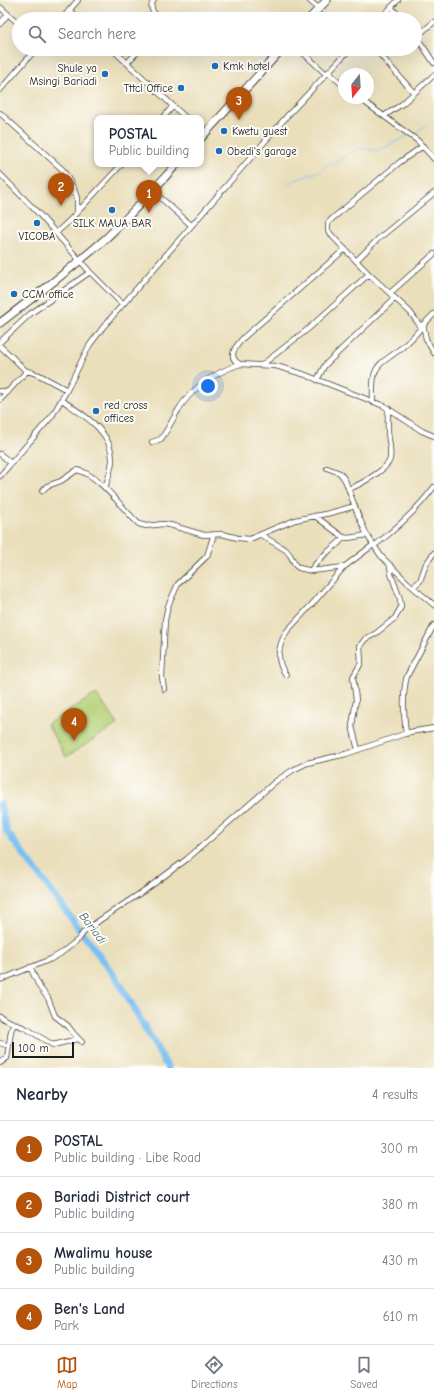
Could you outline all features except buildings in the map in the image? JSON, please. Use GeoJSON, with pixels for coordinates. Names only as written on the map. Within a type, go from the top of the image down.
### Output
{"type":"FeatureCollection","features":[{"type":"Feature","properties":{"kind":"highway"},"geometry":{"type":"LineString","coordinates":[[316,12],[327,0]]}},
{"type":"Feature","properties":{"kind":"highway"},"geometry":{"type":"LineString","coordinates":[[204,133],[275,56]]}},
{"type":"Feature","properties":{"kind":"highway"},"geometry":{"type":"LineString","coordinates":[[0,323],[53,282],[119,225],[174,167]]}},
{"type":"Feature","properties":{"kind":"street"},"geometry":{"type":"LineString","coordinates":[[69,10],[78,0]]}},
{"type":"Feature","properties":{"kind":"street"},"geometry":{"type":"LineString","coordinates":[[154,0],[151,6],[154,12]]}},
{"type":"Feature","properties":{"kind":"street"},"geometry":{"type":"LineString","coordinates":[[309,0],[319,9]]}},
{"type":"Feature","properties":{"kind":"street"},"geometry":{"type":"LineString","coordinates":[[386,12],[398,0]]}},
{"type":"Feature","properties":{"kind":"street"},"geometry":{"type":"LineString","coordinates":[[0,7],[12,18]]}},
{"type":"Feature","properties":{"kind":"street"},"geometry":{"type":"LineString","coordinates":[[391,7],[396,12]]}},
{"type":"Feature","properties":{"kind":"street"},"geometry":{"type":"LineString","coordinates":[[0,24],[8,14]]}},
{"type":"Feature","properties":{"kind":"street"},"geometry":{"type":"LineString","coordinates":[[422,31],[434,22]]}},
{"type":"Feature","properties":{"kind":"street"},"geometry":{"type":"LineString","coordinates":[[422,44],[434,63]]}},
{"type":"Feature","properties":{"kind":"street"},"geometry":{"type":"LineString","coordinates":[[0,90],[30,56]]}},
{"type":"Feature","properties":{"kind":"street"},"geometry":{"type":"LineString","coordinates":[[120,56],[183,115]]}},
{"type":"Feature","properties":{"kind":"street"},"geometry":{"type":"LineString","coordinates":[[127,63],[134,56]]}},
{"type":"Feature","properties":{"kind":"street"},"geometry":{"type":"LineString","coordinates":[[308,56],[338,81]]}},
{"type":"Feature","properties":{"kind":"street"},"geometry":{"type":"LineString","coordinates":[[0,476],[52,416],[62,400],[89,346],[122,304],[288,115],[343,56]]}},
{"type":"Feature","properties":{"kind":"street"},"geometry":{"type":"LineString","coordinates":[[381,56],[414,93]]}},
{"type":"Feature","properties":{"kind":"street"},"geometry":{"type":"LineString","coordinates":[[384,116],[402,104],[434,75]]}},
{"type":"Feature","properties":{"kind":"street"},"geometry":{"type":"LineString","coordinates":[[367,104],[406,131],[418,141],[434,159]]}},
{"type":"Feature","properties":{"kind":"street"},"geometry":{"type":"LineString","coordinates":[[166,115],[173,106]]}},
{"type":"Feature","properties":{"kind":"street"},"geometry":{"type":"LineString","coordinates":[[0,113],[63,170],[74,189],[77,198],[77,212]]}},
{"type":"Feature","properties":{"kind":"street"},"geometry":{"type":"LineString","coordinates":[[423,146],[400,162],[330,220],[328,231],[369,274],[410,312],[422,326],[426,339],[434,354]]}},
{"type":"Feature","properties":{"kind":"street"},"geometry":{"type":"LineString","coordinates":[[56,233],[119,167]]}},
{"type":"Feature","properties":{"kind":"street"},"geometry":{"type":"LineString","coordinates":[[0,174],[56,233],[90,272],[122,304]]}},
{"type":"Feature","properties":{"kind":"street"},"geometry":{"type":"LineString","coordinates":[[153,190],[192,225]]}},
{"type":"Feature","properties":{"kind":"street"},"geometry":{"type":"LineString","coordinates":[[356,260],[378,239],[434,193]]}},
{"type":"Feature","properties":{"kind":"street"},"geometry":{"type":"LineString","coordinates":[[240,364],[235,361],[232,355],[243,338],[345,250]]}},
{"type":"Feature","properties":{"kind":"street"},"geometry":{"type":"LineString","coordinates":[[390,293],[434,254]]}},
{"type":"Feature","properties":{"kind":"street"},"geometry":{"type":"LineString","coordinates":[[0,342],[30,314],[90,272]]}},
{"type":"Feature","properties":{"kind":"street"},"geometry":{"type":"LineString","coordinates":[[263,364],[308,329],[369,274]]}},
{"type":"Feature","properties":{"kind":"street"},"geometry":{"type":"LineString","coordinates":[[317,380],[325,365],[395,298]]}},
{"type":"Feature","properties":{"kind":"street"},"geometry":{"type":"LineString","coordinates":[[373,402],[372,386],[376,368],[406,344],[434,314]]}},
{"type":"Feature","properties":{"kind":"street"},"geometry":{"type":"LineString","coordinates":[[0,346],[27,371],[40,375],[67,390]]}},
{"type":"Feature","properties":{"kind":"street"},"geometry":{"type":"LineString","coordinates":[[152,442],[161,439],[184,401],[196,390],[216,374],[240,364],[263,364],[287,369],[317,380],[388,408],[434,436]]}},
{"type":"Feature","properties":{"kind":"street"},"geometry":{"type":"LineString","coordinates":[[0,400],[27,371]]}},
{"type":"Feature","properties":{"kind":"street"},"geometry":{"type":"LineString","coordinates":[[0,391],[8,392]]}},
{"type":"Feature","properties":{"kind":"street"},"geometry":{"type":"LineString","coordinates":[[62,400],[92,422],[109,442],[112,462],[105,488]]}},
{"type":"Feature","properties":{"kind":"street"},"geometry":{"type":"LineString","coordinates":[[348,489],[367,482],[382,471],[388,463],[391,450],[388,428],[388,408]]}},
{"type":"Feature","properties":{"kind":"street"},"geometry":{"type":"LineString","coordinates":[[0,454],[10,463]]}},
{"type":"Feature","properties":{"kind":"street"},"geometry":{"type":"LineString","coordinates":[[327,468],[340,473],[345,480],[354,506],[373,546],[390,565],[434,605]]}},
{"type":"Feature","properties":{"kind":"street"},"geometry":{"type":"LineString","coordinates":[[42,491],[47,486],[61,481],[77,470],[88,474],[105,488],[132,518],[142,526],[170,525],[204,535],[222,534],[243,539],[250,539],[261,535],[295,520],[330,514],[354,506]]}},
{"type":"Feature","properties":{"kind":"street"},"geometry":{"type":"LineString","coordinates":[[286,675],[279,664],[278,659],[287,631],[344,567],[373,546],[411,514],[434,487]]}},
{"type":"Feature","properties":{"kind":"street"},"geometry":{"type":"LineString","coordinates":[[315,516],[343,537],[367,535]]}},
{"type":"Feature","properties":{"kind":"street"},"geometry":{"type":"LineString","coordinates":[[164,689],[162,677],[165,620],[168,606],[178,584],[207,556],[214,534]]}},
{"type":"Feature","properties":{"kind":"street"},"geometry":{"type":"LineString","coordinates":[[261,535],[286,550],[297,567],[311,570],[344,567]]}},
{"type":"Feature","properties":{"kind":"street"},"geometry":{"type":"LineString","coordinates":[[311,570],[319,559],[338,544],[343,537]]}},
{"type":"Feature","properties":{"kind":"street"},"geometry":{"type":"LineString","coordinates":[[413,587],[420,580],[426,564],[434,552]]}},
{"type":"Feature","properties":{"kind":"street"},"geometry":{"type":"LineString","coordinates":[[358,750],[352,726],[356,700],[354,677],[360,663],[360,646],[365,638],[375,634],[395,618],[400,612],[401,607],[400,599],[391,574],[390,565]]}},
{"type":"Feature","properties":{"kind":"street"},"geometry":{"type":"LineString","coordinates":[[406,734],[404,715],[404,685],[407,676],[434,625]]}},
{"type":"Feature","properties":{"kind":"street"},"geometry":{"type":"LineString","coordinates":[[0,980],[60,954],[100,920],[179,866],[276,781],[293,770],[307,763],[358,750],[406,734],[434,728]]}},
{"type":"Feature","properties":{"kind":"street"},"geometry":{"type":"LineString","coordinates":[[0,1016],[27,1029],[53,1045],[80,1040],[68,1026],[55,1016],[48,998],[40,988],[30,968]]}},
{"type":"Feature","properties":{"kind":"street"},"geometry":{"type":"LineString","coordinates":[[0,1063],[7,1058],[14,1023]]}},
{"type":"Feature","properties":{"kind":"street"},"geometry":{"type":"LineString","coordinates":[[0,1043],[9,1046]]}},
{"type":"Feature","properties":{"kind":"green space"},"geometry":{"type":"Polygon","coordinates":[[[96,694],[118,724],[66,757],[47,724],[96,694]]]}},
{"type":"Feature","properties":{"kind":"waterway"},"geometry":{"type":"LineString","coordinates":[[413,134],[434,120]]}},
{"type":"Feature","properties":{"kind":"waterway"},"geometry":{"type":"LineString","coordinates":[[288,183],[315,173],[330,163],[335,163],[356,149],[362,148],[377,151],[408,136]]}},
{"type":"Feature","properties":{"kind":"waterway","name":"Bariadi"},"geometry":{"type":"LineString","coordinates":[[0,804],[7,832],[119,982],[168,1068]]}},
{"type":"Feature","properties":{"kind":"place","name":"Kmk hotel"},"geometry":{"type":"Point","coordinates":[215,66]}},
{"type":"Feature","properties":{"kind":"place","name":"Shule ya Msingi Bariadi"},"geometry":{"type":"Point","coordinates":[105,74]}},
{"type":"Feature","properties":{"kind":"place","name":"Tttcl Office"},"geometry":{"type":"Point","coordinates":[181,88]}},
{"type":"Feature","properties":{"kind":"place","name":"Mwalimu house"},"geometry":{"type":"Point","coordinates":[239,120]}},
{"type":"Feature","properties":{"kind":"place","name":"Kwetu guest"},"geometry":{"type":"Point","coordinates":[224,131]}},
{"type":"Feature","properties":{"kind":"place","name":"Obedi's garage"},"geometry":{"type":"Point","coordinates":[219,151]}},
{"type":"Feature","properties":{"kind":"place","name":"Bariadi District court"},"geometry":{"type":"Point","coordinates":[61,206]}},
{"type":"Feature","properties":{"kind":"place","name":"SILK MAUA BAR"},"geometry":{"type":"Point","coordinates":[112,210]}},
{"type":"Feature","properties":{"kind":"place","name":"POSTAL"},"geometry":{"type":"Point","coordinates":[149,213]}},
{"type":"Feature","properties":{"kind":"place","name":"VICOBA"},"geometry":{"type":"Point","coordinates":[37,223]}},
{"type":"Feature","properties":{"kind":"place","name":"CCM office"},"geometry":{"type":"Point","coordinates":[14,294]}},
{"type":"Feature","properties":{"kind":"place","name":"red cross offices"},"geometry":{"type":"Point","coordinates":[96,411]}},
{"type":"Feature","properties":{"kind":"place","name":"Ben's Land"},"geometry":{"type":"Point","coordinates":[74,741]}}]}
